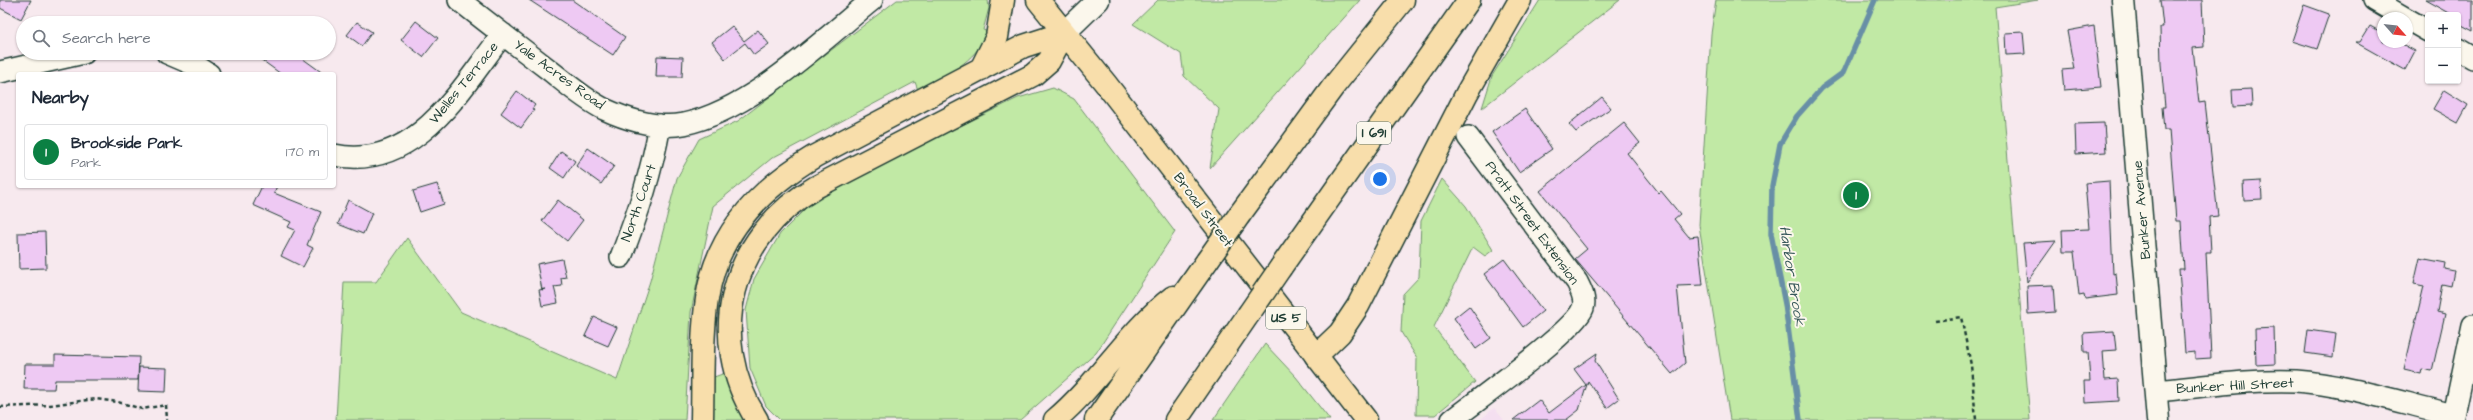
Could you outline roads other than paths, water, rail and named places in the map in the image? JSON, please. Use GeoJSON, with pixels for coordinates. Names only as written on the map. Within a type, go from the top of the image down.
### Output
{"type":"FeatureCollection","features":[{"type":"Feature","properties":{"kind":"main road"},"geometry":{"type":"LineString","coordinates":[[982,69],[997,37],[1003,0]]}},
{"type":"Feature","properties":{"kind":"main road","name":"Broad Street"},"geometry":{"type":"LineString","coordinates":[[1038,0],[1366,420]]}},
{"type":"Feature","properties":{"kind":"main road"},"geometry":{"type":"LineString","coordinates":[[1096,420],[1240,214],[1332,87],[1403,0]]}},
{"type":"Feature","properties":{"kind":"main road","name":"I 691"},"geometry":{"type":"LineString","coordinates":[[1176,420],[1281,267],[1469,0]]}},
{"type":"Feature","properties":{"kind":"main road"},"geometry":{"type":"LineString","coordinates":[[1316,356],[1343,330],[1358,306],[1467,93],[1520,0]]}},
{"type":"Feature","properties":{"kind":"main road"},"geometry":{"type":"LineString","coordinates":[[702,420],[708,293],[719,257],[744,214],[763,194],[799,165],[1030,44],[1064,33]]}},
{"type":"Feature","properties":{"kind":"main road"},"geometry":{"type":"LineString","coordinates":[[757,420],[745,398],[737,376],[731,346],[730,324],[739,276],[753,246],[766,227],[789,205],[812,189],[1033,75],[1049,61],[1064,33]]}},
{"type":"Feature","properties":{"kind":"main road"},"geometry":{"type":"LineString","coordinates":[[1055,420],[1092,383],[1146,320],[1191,285]]}},
{"type":"Feature","properties":{"kind":"street","name":"Yale Acres Road"},"geometry":{"type":"LineString","coordinates":[[459,0],[580,94],[604,109],[630,120],[660,125],[683,124],[708,117],[734,105],[762,87],[872,0]]}},
{"type":"Feature","properties":{"kind":"street"},"geometry":{"type":"LineString","coordinates":[[1064,33],[1098,0]]}},
{"type":"Feature","properties":{"kind":"street","name":"Bunker Avenue"},"geometry":{"type":"LineString","coordinates":[[2123,0],[2158,420]]}},
{"type":"Feature","properties":{"kind":"street"},"geometry":{"type":"LineString","coordinates":[[2374,0],[2395,12]]}},
{"type":"Feature","properties":{"kind":"street"},"geometry":{"type":"LineString","coordinates":[[2413,22],[2425,29]]}},
{"type":"Feature","properties":{"kind":"street","name":"Welles Terrace"},"geometry":{"type":"LineString","coordinates":[[336,155],[366,156],[391,150],[414,139],[434,122],[503,34]]}},
{"type":"Feature","properties":{"kind":"street"},"geometry":{"type":"LineString","coordinates":[[2461,51],[2473,58]]}},
{"type":"Feature","properties":{"kind":"street"},"geometry":{"type":"LineString","coordinates":[[0,72],[53,60]]}},
{"type":"Feature","properties":{"kind":"street"},"geometry":{"type":"LineString","coordinates":[[183,60],[206,72]]}},
{"type":"Feature","properties":{"kind":"street","name":"North Court"},"geometry":{"type":"LineString","coordinates":[[621,257],[646,189],[660,125]]}},
{"type":"Feature","properties":{"kind":"street","name":"Pratt Street Extension"},"geometry":{"type":"LineString","coordinates":[[1452,420],[1559,336],[1576,320],[1584,304],[1582,292],[1577,282],[1468,136]]}},
{"type":"Feature","properties":{"kind":"street"},"geometry":{"type":"LineString","coordinates":[[2453,418],[2473,325]]}},
{"type":"Feature","properties":{"kind":"street","name":"Bunker Hill Street"},"geometry":{"type":"LineString","coordinates":[[2156,391],[2257,382],[2296,382],[2336,387],[2453,418]]}},
{"type":"Feature","properties":{"kind":"waterway","name":"Harbor Brook"},"geometry":{"type":"LineString","coordinates":[[1800,420],[1785,304],[1771,234],[1772,186],[1780,144],[1797,116],[1822,88],[1844,72],[1875,0]]}},
{"type":"Feature","properties":{"kind":"place","name":"Brookside Park"},"geometry":{"type":"Point","coordinates":[1856,195]}}]}
